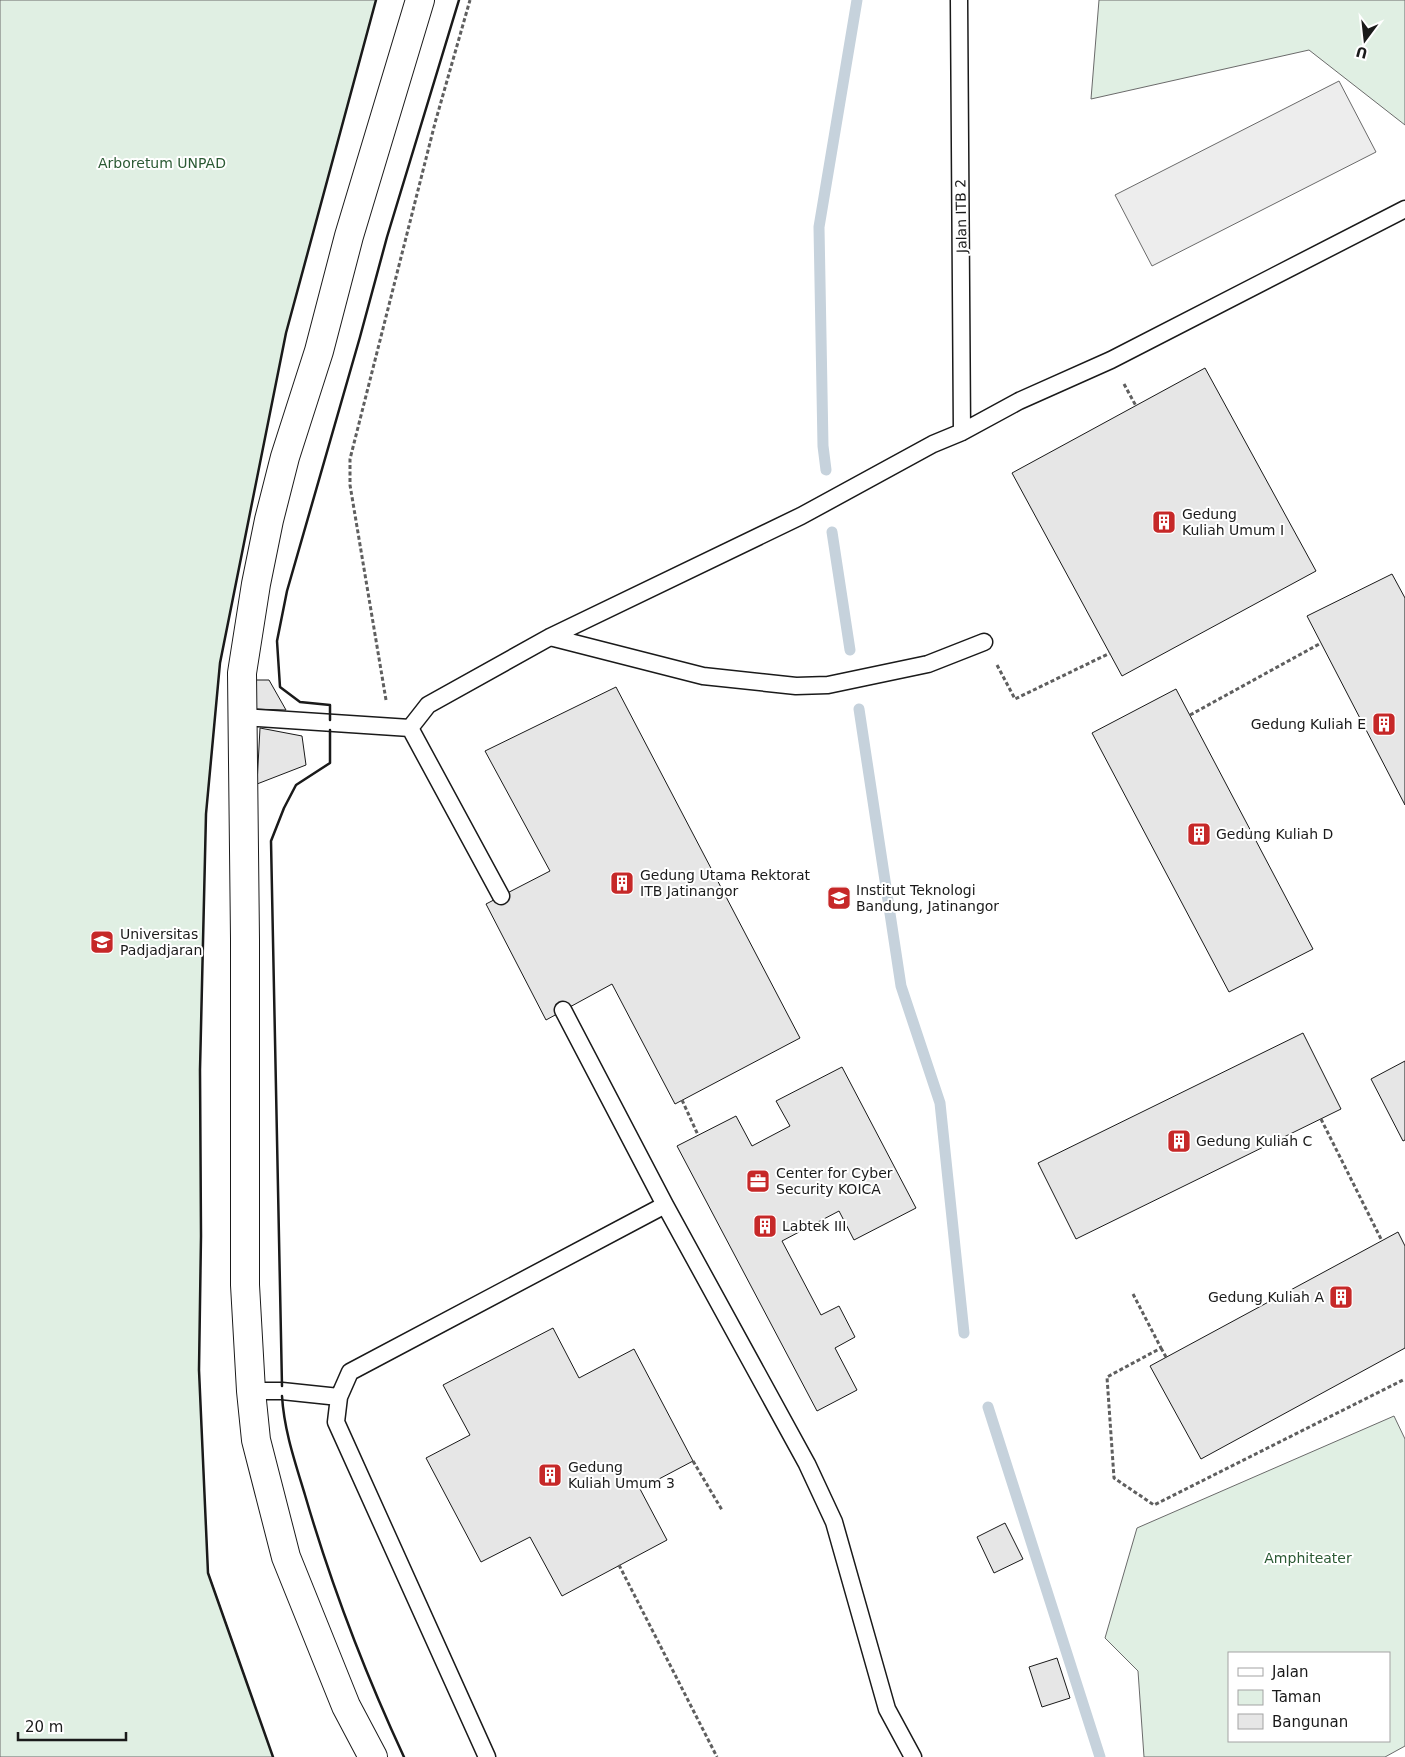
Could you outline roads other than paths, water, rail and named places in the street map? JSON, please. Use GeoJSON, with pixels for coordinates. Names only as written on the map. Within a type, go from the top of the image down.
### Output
{"type":"FeatureCollection","features":[{"type":"Feature","properties":{"kind":"main road"},"geometry":{"type":"LineString","coordinates":[[373,1757],[346,1706],[286,1556],[256,1440],[245,1285],[242,673],[268,520],[285,457],[319,351],[374,149],[420,0]]}},
{"type":"Feature","properties":{"kind":"lane","name":"Jalan ITB 2"},"geometry":{"type":"LineString","coordinates":[[959,0],[962,432]]}},
{"type":"Feature","properties":{"kind":"lane"},"geometry":{"type":"LineString","coordinates":[[410,728],[428,705],[550,636],[801,516],[933,444],[962,432],[1019,401],[1111,360],[1405,210]]}},
{"type":"Feature","properties":{"kind":"lane"},"geometry":{"type":"LineString","coordinates":[[550,636],[703,676],[796,686],[828,684],[928,664],[984,642]]}},
{"type":"Feature","properties":{"kind":"lane"},"geometry":{"type":"LineString","coordinates":[[243,716],[410,728]]}},
{"type":"Feature","properties":{"kind":"lane"},"geometry":{"type":"LineString","coordinates":[[410,728],[501,896]]}},
{"type":"Feature","properties":{"kind":"lane"},"geometry":{"type":"LineString","coordinates":[[563,1010],[665,1205],[807,1464],[834,1522],[887,1709],[913,1757]]}},
{"type":"Feature","properties":{"kind":"lane"},"geometry":{"type":"LineString","coordinates":[[487,1757],[336,1422],[339,1397],[350,1372],[665,1205]]}},
{"type":"Feature","properties":{"kind":"lane"},"geometry":{"type":"LineString","coordinates":[[251,1390],[339,1397]]}},
{"type":"Feature","properties":{"kind":"waterway"},"geometry":{"type":"LineString","coordinates":[[826,470],[823,446],[819,227],[857,0]]}},
{"type":"Feature","properties":{"kind":"waterway"},"geometry":{"type":"LineString","coordinates":[[832,532],[850,650]]}},
{"type":"Feature","properties":{"kind":"waterway"},"geometry":{"type":"LineString","coordinates":[[859,709],[901,986],[940,1103],[964,1333]]}},
{"type":"Feature","properties":{"kind":"waterway"},"geometry":{"type":"LineString","coordinates":[[988,1407],[1100,1757]]}},
{"type":"Feature","properties":{"kind":"place","name":"Gedung Kuliah Umum I"},"geometry":{"type":"Point","coordinates":[1164,522]}},
{"type":"Feature","properties":{"kind":"place","name":"Gedung Kuliah E"},"geometry":{"type":"Point","coordinates":[1384,724]}},
{"type":"Feature","properties":{"kind":"place","name":"Gedung Kuliah D"},"geometry":{"type":"Point","coordinates":[1199,834]}},
{"type":"Feature","properties":{"kind":"place","name":"Gedung Utama Rektorat ITB Jatinangor"},"geometry":{"type":"Point","coordinates":[622,883]}},
{"type":"Feature","properties":{"kind":"place","name":"Institut Teknologi Bandung, Jatinangor"},"geometry":{"type":"Point","coordinates":[839,898]}},
{"type":"Feature","properties":{"kind":"place","name":"Universitas Padjadjaran"},"geometry":{"type":"Point","coordinates":[102,942]}},
{"type":"Feature","properties":{"kind":"place","name":"Gedung Kuliah C"},"geometry":{"type":"Point","coordinates":[1179,1141]}},
{"type":"Feature","properties":{"kind":"place","name":"Center for Cyber Security KOICA"},"geometry":{"type":"Point","coordinates":[758,1181]}},
{"type":"Feature","properties":{"kind":"place","name":"Labtek III"},"geometry":{"type":"Point","coordinates":[765,1226]}},
{"type":"Feature","properties":{"kind":"place","name":"Gedung Kuliah A"},"geometry":{"type":"Point","coordinates":[1341,1297]}},
{"type":"Feature","properties":{"kind":"place","name":"Gedung Kuliah Umum 3"},"geometry":{"type":"Point","coordinates":[550,1475]}},
{"type":"Feature","properties":{"kind":"park label","name":"Arboretum UNPAD"},"geometry":{"type":"Point","coordinates":[162,163]}},
{"type":"Feature","properties":{"kind":"park label","name":"Amphiteater"},"geometry":{"type":"Point","coordinates":[1308,1558]}}]}
